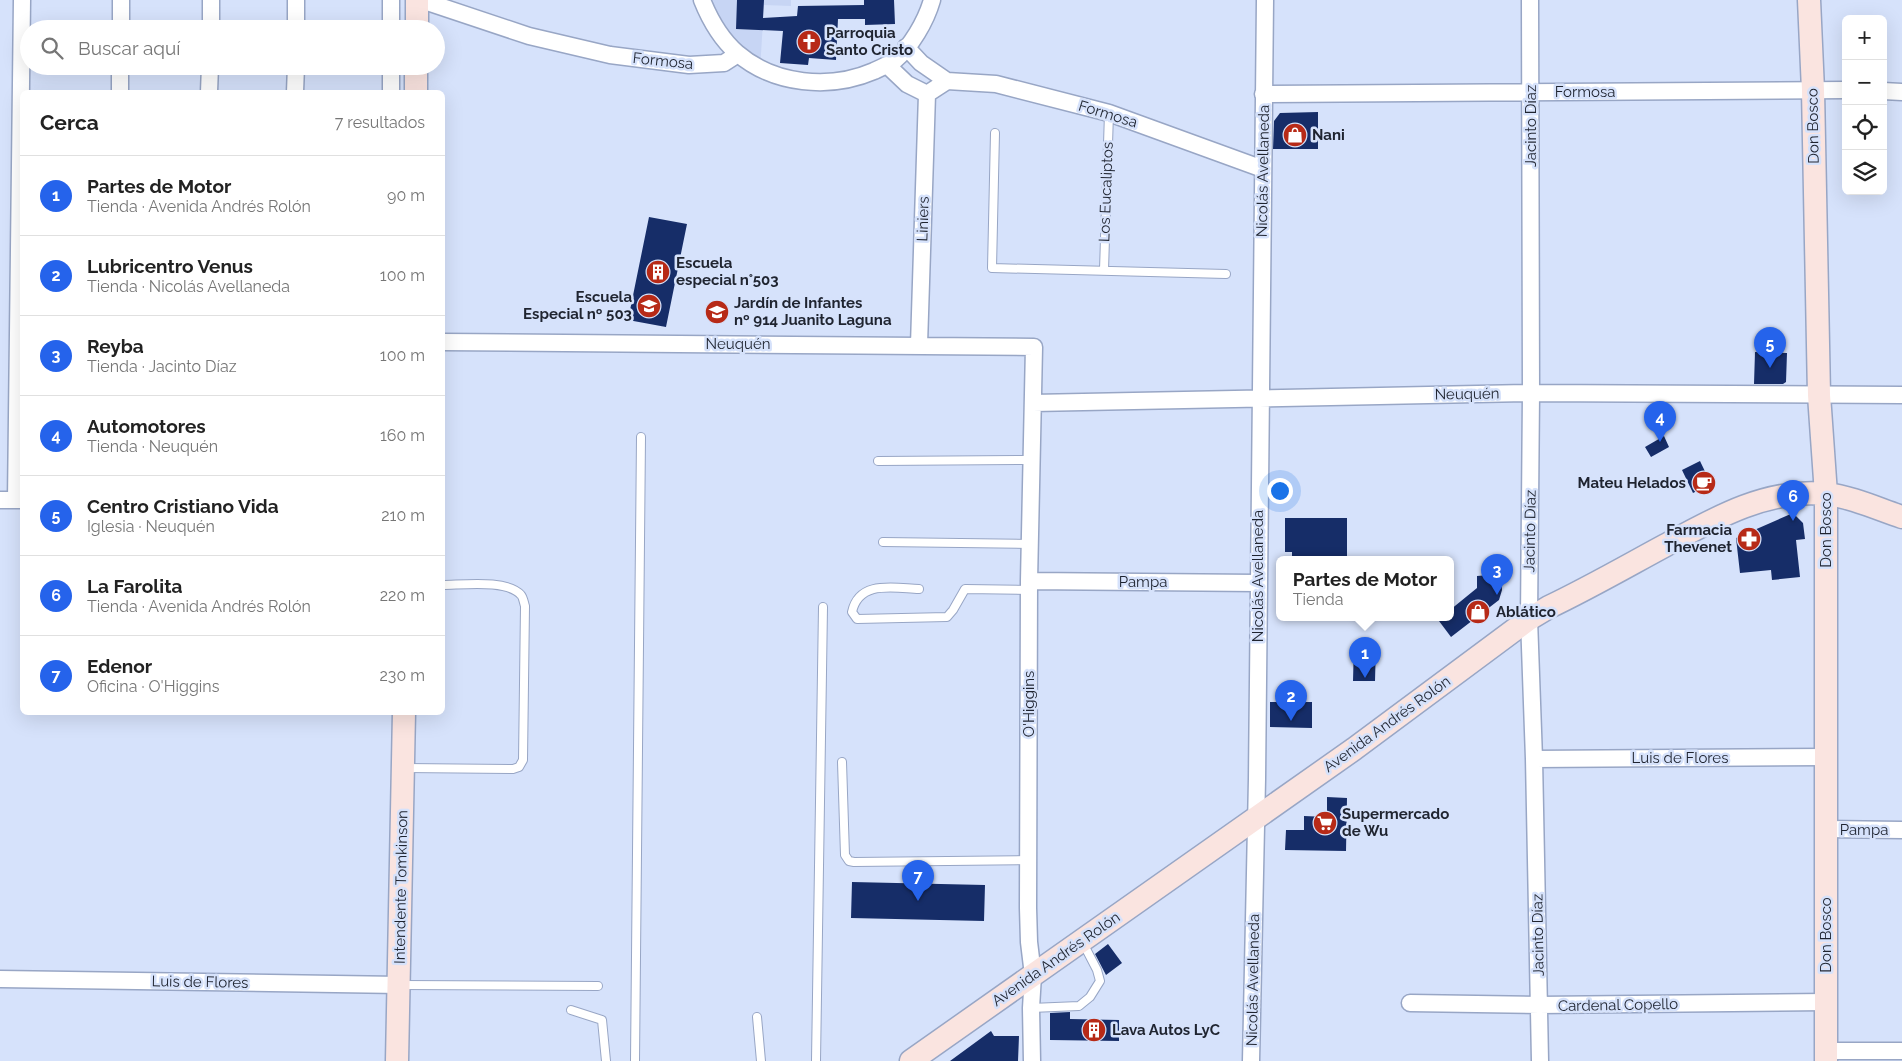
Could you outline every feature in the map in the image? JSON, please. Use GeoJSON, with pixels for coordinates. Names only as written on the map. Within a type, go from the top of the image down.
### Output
{"type":"FeatureCollection","features":[{"type":"Feature","properties":{"kind":"street"},"geometry":{"type":"LineString","coordinates":[[22,0],[22,20]]}},
{"type":"Feature","properties":{"kind":"street"},"geometry":{"type":"LineString","coordinates":[[121,0],[121,20]]}},
{"type":"Feature","properties":{"kind":"street"},"geometry":{"type":"LineString","coordinates":[[211,0],[211,20]]}},
{"type":"Feature","properties":{"kind":"street"},"geometry":{"type":"LineString","coordinates":[[296,0],[296,20]]}},
{"type":"Feature","properties":{"kind":"street"},"geometry":{"type":"LineString","coordinates":[[391,0],[391,20]]}},
{"type":"Feature","properties":{"kind":"street"},"geometry":{"type":"LineString","coordinates":[[417,0],[417,20]]}},
{"type":"Feature","properties":{"kind":"street","name":"Formosa"},"geometry":{"type":"LineString","coordinates":[[422,0],[529,36],[610,55],[689,65],[724,63],[738,54]]}},
{"type":"Feature","properties":{"kind":"street"},"geometry":{"type":"LineString","coordinates":[[702,0],[710,19],[722,38],[738,54],[760,68],[784,78],[810,82],[837,82],[862,76],[894,61],[906,48],[920,27],[932,0]]}},
{"type":"Feature","properties":{"kind":"street","name":"Nicolás Avellaneda"},"geometry":{"type":"LineString","coordinates":[[1252,1061],[1264,0]]}},
{"type":"Feature","properties":{"kind":"street","name":"Jacinto Díaz"},"geometry":{"type":"LineString","coordinates":[[1530,0],[1532,393],[1529,619],[1534,759],[1540,1061]]}},
{"type":"Feature","properties":{"kind":"street","name":"Don Bosco"},"geometry":{"type":"LineString","coordinates":[[1809,0],[1813,90],[1819,395],[1826,494],[1826,1056]]}},
{"type":"Feature","properties":{"kind":"street"},"geometry":{"type":"LineString","coordinates":[[886,65],[907,84],[927,94],[947,81],[921,63],[906,48]]}},
{"type":"Feature","properties":{"kind":"street"},"geometry":{"type":"LineString","coordinates":[[22,75],[22,90]]}},
{"type":"Feature","properties":{"kind":"street"},"geometry":{"type":"LineString","coordinates":[[120,75],[120,90]]}},
{"type":"Feature","properties":{"kind":"street"},"geometry":{"type":"LineString","coordinates":[[210,75],[210,90]]}},
{"type":"Feature","properties":{"kind":"street"},"geometry":{"type":"LineString","coordinates":[[295,90],[296,75]]}},
{"type":"Feature","properties":{"kind":"street"},"geometry":{"type":"LineString","coordinates":[[391,75],[391,90]]}},
{"type":"Feature","properties":{"kind":"street"},"geometry":{"type":"LineString","coordinates":[[416,75],[416,90]]}},
{"type":"Feature","properties":{"kind":"street","name":"Formosa"},"geometry":{"type":"LineString","coordinates":[[947,81],[996,84],[1109,113],[1263,170]]}},
{"type":"Feature","properties":{"kind":"street","name":"Formosa"},"geometry":{"type":"LineString","coordinates":[[1264,94],[1842,90]]}},
{"type":"Feature","properties":{"kind":"street"},"geometry":{"type":"LineString","coordinates":[[1887,91],[1902,92]]}},
{"type":"Feature","properties":{"kind":"street","name":"Liniers"},"geometry":{"type":"LineString","coordinates":[[919,345],[927,94]]}},
{"type":"Feature","properties":{"kind":"street","name":"Neuquén"},"geometry":{"type":"LineString","coordinates":[[445,342],[1034,347]]}},
{"type":"Feature","properties":{"kind":"street","name":"O'Higgins"},"geometry":{"type":"LineString","coordinates":[[1032,1061],[1031,1008],[1033,975],[1029,942],[1028,586],[1034,347]]}},
{"type":"Feature","properties":{"kind":"street","name":"Neuquén"},"geometry":{"type":"LineString","coordinates":[[1033,403],[1532,393],[1902,395]]}},
{"type":"Feature","properties":{"kind":"street"},"geometry":{"type":"LineString","coordinates":[[13,500],[20,398]]}},
{"type":"Feature","properties":{"kind":"street","name":"Avenida Andrés Rolón"},"geometry":{"type":"LineString","coordinates":[[918,1059],[1033,975],[1354,749],[1529,619],[1706,523],[1746,506],[1776,497],[1826,494],[1902,517]]}},
{"type":"Feature","properties":{"kind":"street","name":"Pampa"},"geometry":{"type":"LineString","coordinates":[[1028,586],[1258,583]]}},
{"type":"Feature","properties":{"kind":"street","name":"Intendente Tomkinson"},"geometry":{"type":"LineString","coordinates":[[397,1061],[404,715]]}},
{"type":"Feature","properties":{"kind":"street","name":"Luis de Flores"},"geometry":{"type":"LineString","coordinates":[[1534,759],[1826,757]]}},
{"type":"Feature","properties":{"kind":"street","name":"Pampa"},"geometry":{"type":"LineString","coordinates":[[1826,829],[1902,830]]}},
{"type":"Feature","properties":{"kind":"street","name":"Luis de Flores"},"geometry":{"type":"LineString","coordinates":[[0,979],[400,985]]}},
{"type":"Feature","properties":{"kind":"street","name":"Cardenal Copello"},"geometry":{"type":"LineString","coordinates":[[1410,1003],[1539,1006],[1826,1002]]}},
{"type":"Feature","properties":{"kind":"street"},"geometry":{"type":"LineString","coordinates":[[1826,1056],[1902,1051]]}},
{"type":"Feature","properties":{"kind":"lane","name":"Los Eucaliptos"},"geometry":{"type":"LineString","coordinates":[[1104,270],[1109,113]]}},
{"type":"Feature","properties":{"kind":"lane"},"geometry":{"type":"LineString","coordinates":[[995,133],[992,268],[1226,274]]}},
{"type":"Feature","properties":{"kind":"lane"},"geometry":{"type":"LineString","coordinates":[[634,1061],[642,436]]}},
{"type":"Feature","properties":{"kind":"lane"},"geometry":{"type":"LineString","coordinates":[[878,461],[1031,460]]}},
{"type":"Feature","properties":{"kind":"lane"},"geometry":{"type":"LineString","coordinates":[[883,542],[1030,544]]}},
{"type":"Feature","properties":{"kind":"lane"},"geometry":{"type":"LineString","coordinates":[[403,768],[513,769],[519,767],[523,760],[525,606],[522,595],[510,588],[496,584],[445,585]]}},
{"type":"Feature","properties":{"kind":"lane"},"geometry":{"type":"LineString","coordinates":[[919,589],[875,588],[861,593],[854,604],[852,612],[857,619],[947,617],[965,589],[1028,586]]}},
{"type":"Feature","properties":{"kind":"lane"},"geometry":{"type":"LineString","coordinates":[[816,1061],[823,607]]}},
{"type":"Feature","properties":{"kind":"lane"},"geometry":{"type":"LineString","coordinates":[[842,762],[845,856],[849,861],[1029,860]]}},
{"type":"Feature","properties":{"kind":"lane"},"geometry":{"type":"LineString","coordinates":[[1031,1008],[1079,1006],[1090,997],[1100,980],[1082,941]]}},
{"type":"Feature","properties":{"kind":"lane"},"geometry":{"type":"LineString","coordinates":[[400,985],[598,986]]}},
{"type":"Feature","properties":{"kind":"lane"},"geometry":{"type":"LineString","coordinates":[[571,1010],[602,1020],[606,1061]]}},
{"type":"Feature","properties":{"kind":"lane"},"geometry":{"type":"LineString","coordinates":[[757,1017],[761,1061]]}},
{"type":"Feature","properties":{"kind":"shaded area"},"geometry":{"type":"Polygon","coordinates":[[[703,0],[791,0],[791,6],[764,5],[760,70],[738,53],[703,0]]]}},
{"type":"Feature","properties":{"kind":"building","name":"Parroquia Santo Cristo"},"geometry":{"type":"Polygon","coordinates":[[[737,0],[764,0],[763,18],[797,16],[798,6],[864,5],[864,0],[894,0],[895,24],[865,25],[865,19],[838,19],[836,60],[809,58],[808,65],[780,63],[783,31],[736,29],[737,0]]]}},
{"type":"Feature","properties":{"kind":"building","name":"Nani"},"geometry":{"type":"Polygon","coordinates":[[[1318,112],[1318,149],[1273,149],[1274,121],[1280,113],[1318,112]]]}},
{"type":"Feature","properties":{"kind":"building","name":"Escuela especial n°503"},"geometry":{"type":"Polygon","coordinates":[[[649,217],[687,224],[666,327],[628,320],[649,217]]]}},
{"type":"Feature","properties":{"kind":"building"},"geometry":{"type":"Polygon","coordinates":[[[1755,352],[1787,353],[1786,382],[1783,384],[1754,384],[1755,352]]]}},
{"type":"Feature","properties":{"kind":"building"},"geometry":{"type":"Polygon","coordinates":[[[1664,436],[1669,447],[1651,457],[1645,447],[1664,436]]]}},
{"type":"Feature","properties":{"kind":"building"},"geometry":{"type":"Polygon","coordinates":[[[1700,461],[1711,484],[1693,493],[1682,470],[1700,461]]]}},
{"type":"Feature","properties":{"kind":"building"},"geometry":{"type":"Polygon","coordinates":[[[1793,513],[1803,523],[1805,539],[1796,540],[1800,577],[1772,580],[1771,570],[1740,573],[1736,538],[1793,513]]]}},
{"type":"Feature","properties":{"kind":"building"},"geometry":{"type":"Polygon","coordinates":[[[1285,518],[1347,518],[1347,556],[1292,556],[1292,552],[1285,552],[1285,518]]]}},
{"type":"Feature","properties":{"kind":"building"},"geometry":{"type":"Polygon","coordinates":[[[1501,574],[1502,590],[1499,600],[1451,637],[1439,621],[1454,621],[1454,607],[1477,588],[1477,576],[1501,574]]]}},
{"type":"Feature","properties":{"kind":"building"},"geometry":{"type":"Polygon","coordinates":[[[1354,643],[1376,643],[1375,681],[1353,681],[1354,643]]]}},
{"type":"Feature","properties":{"kind":"building"},"geometry":{"type":"Polygon","coordinates":[[[1270,702],[1312,702],[1312,728],[1270,727],[1270,702]]]}},
{"type":"Feature","properties":{"kind":"building","name":"Supermercado de Wu"},"geometry":{"type":"Polygon","coordinates":[[[1327,797],[1347,798],[1346,851],[1285,850],[1286,830],[1304,830],[1304,816],[1327,817],[1327,797]]]}},
{"type":"Feature","properties":{"kind":"building"},"geometry":{"type":"Polygon","coordinates":[[[852,882],[985,885],[984,921],[851,918],[852,882]]]}},
{"type":"Feature","properties":{"kind":"building"},"geometry":{"type":"Polygon","coordinates":[[[1108,944],[1122,963],[1106,975],[1095,954],[1108,944]]]}},
{"type":"Feature","properties":{"kind":"building","name":"Lava Autos LyC"},"geometry":{"type":"Polygon","coordinates":[[[1070,1012],[1070,1019],[1119,1020],[1119,1041],[1050,1040],[1050,1013],[1070,1012]]]}},
{"type":"Feature","properties":{"kind":"building"},"geometry":{"type":"Polygon","coordinates":[[[991,1031],[994,1036],[1019,1036],[1018,1061],[950,1061],[991,1031]]]}},
{"type":"Feature","properties":{"kind":"place","name":"Parroquia Santo Cristo"},"geometry":{"type":"Point","coordinates":[809,42]}},
{"type":"Feature","properties":{"kind":"place","name":"Nani"},"geometry":{"type":"Point","coordinates":[1295,135]}},
{"type":"Feature","properties":{"kind":"place","name":"Escuela especial n°503"},"geometry":{"type":"Point","coordinates":[658,272]}},
{"type":"Feature","properties":{"kind":"place","name":"Escuela Especial nº 503"},"geometry":{"type":"Point","coordinates":[649,306]}},
{"type":"Feature","properties":{"kind":"place","name":"Jardín de Infantes nº 914 Juanito Laguna"},"geometry":{"type":"Point","coordinates":[717,312]}},
{"type":"Feature","properties":{"kind":"place","name":"Centro Cristiano Vida"},"geometry":{"type":"Point","coordinates":[1770,368]}},
{"type":"Feature","properties":{"kind":"place","name":"Automotores"},"geometry":{"type":"Point","coordinates":[1660,442]}},
{"type":"Feature","properties":{"kind":"place","name":"Mateu Helados"},"geometry":{"type":"Point","coordinates":[1704,483]}},
{"type":"Feature","properties":{"kind":"place","name":"La Farolita"},"geometry":{"type":"Point","coordinates":[1793,521]}},
{"type":"Feature","properties":{"kind":"place","name":"Farmacia Thevenet"},"geometry":{"type":"Point","coordinates":[1749,539]}},
{"type":"Feature","properties":{"kind":"place","name":"Reyba"},"geometry":{"type":"Point","coordinates":[1497,595]}},
{"type":"Feature","properties":{"kind":"place","name":"Ablático"},"geometry":{"type":"Point","coordinates":[1478,612]}},
{"type":"Feature","properties":{"kind":"place","name":"Partes de Motor"},"geometry":{"type":"Point","coordinates":[1365,678]}},
{"type":"Feature","properties":{"kind":"place","name":"Lubricentro Venus"},"geometry":{"type":"Point","coordinates":[1291,721]}},
{"type":"Feature","properties":{"kind":"place","name":"Supermercado de Wu"},"geometry":{"type":"Point","coordinates":[1325,823]}},
{"type":"Feature","properties":{"kind":"place","name":"Edenor"},"geometry":{"type":"Point","coordinates":[918,901]}},
{"type":"Feature","properties":{"kind":"place","name":"Lava Autos LyC"},"geometry":{"type":"Point","coordinates":[1094,1030]}}]}
